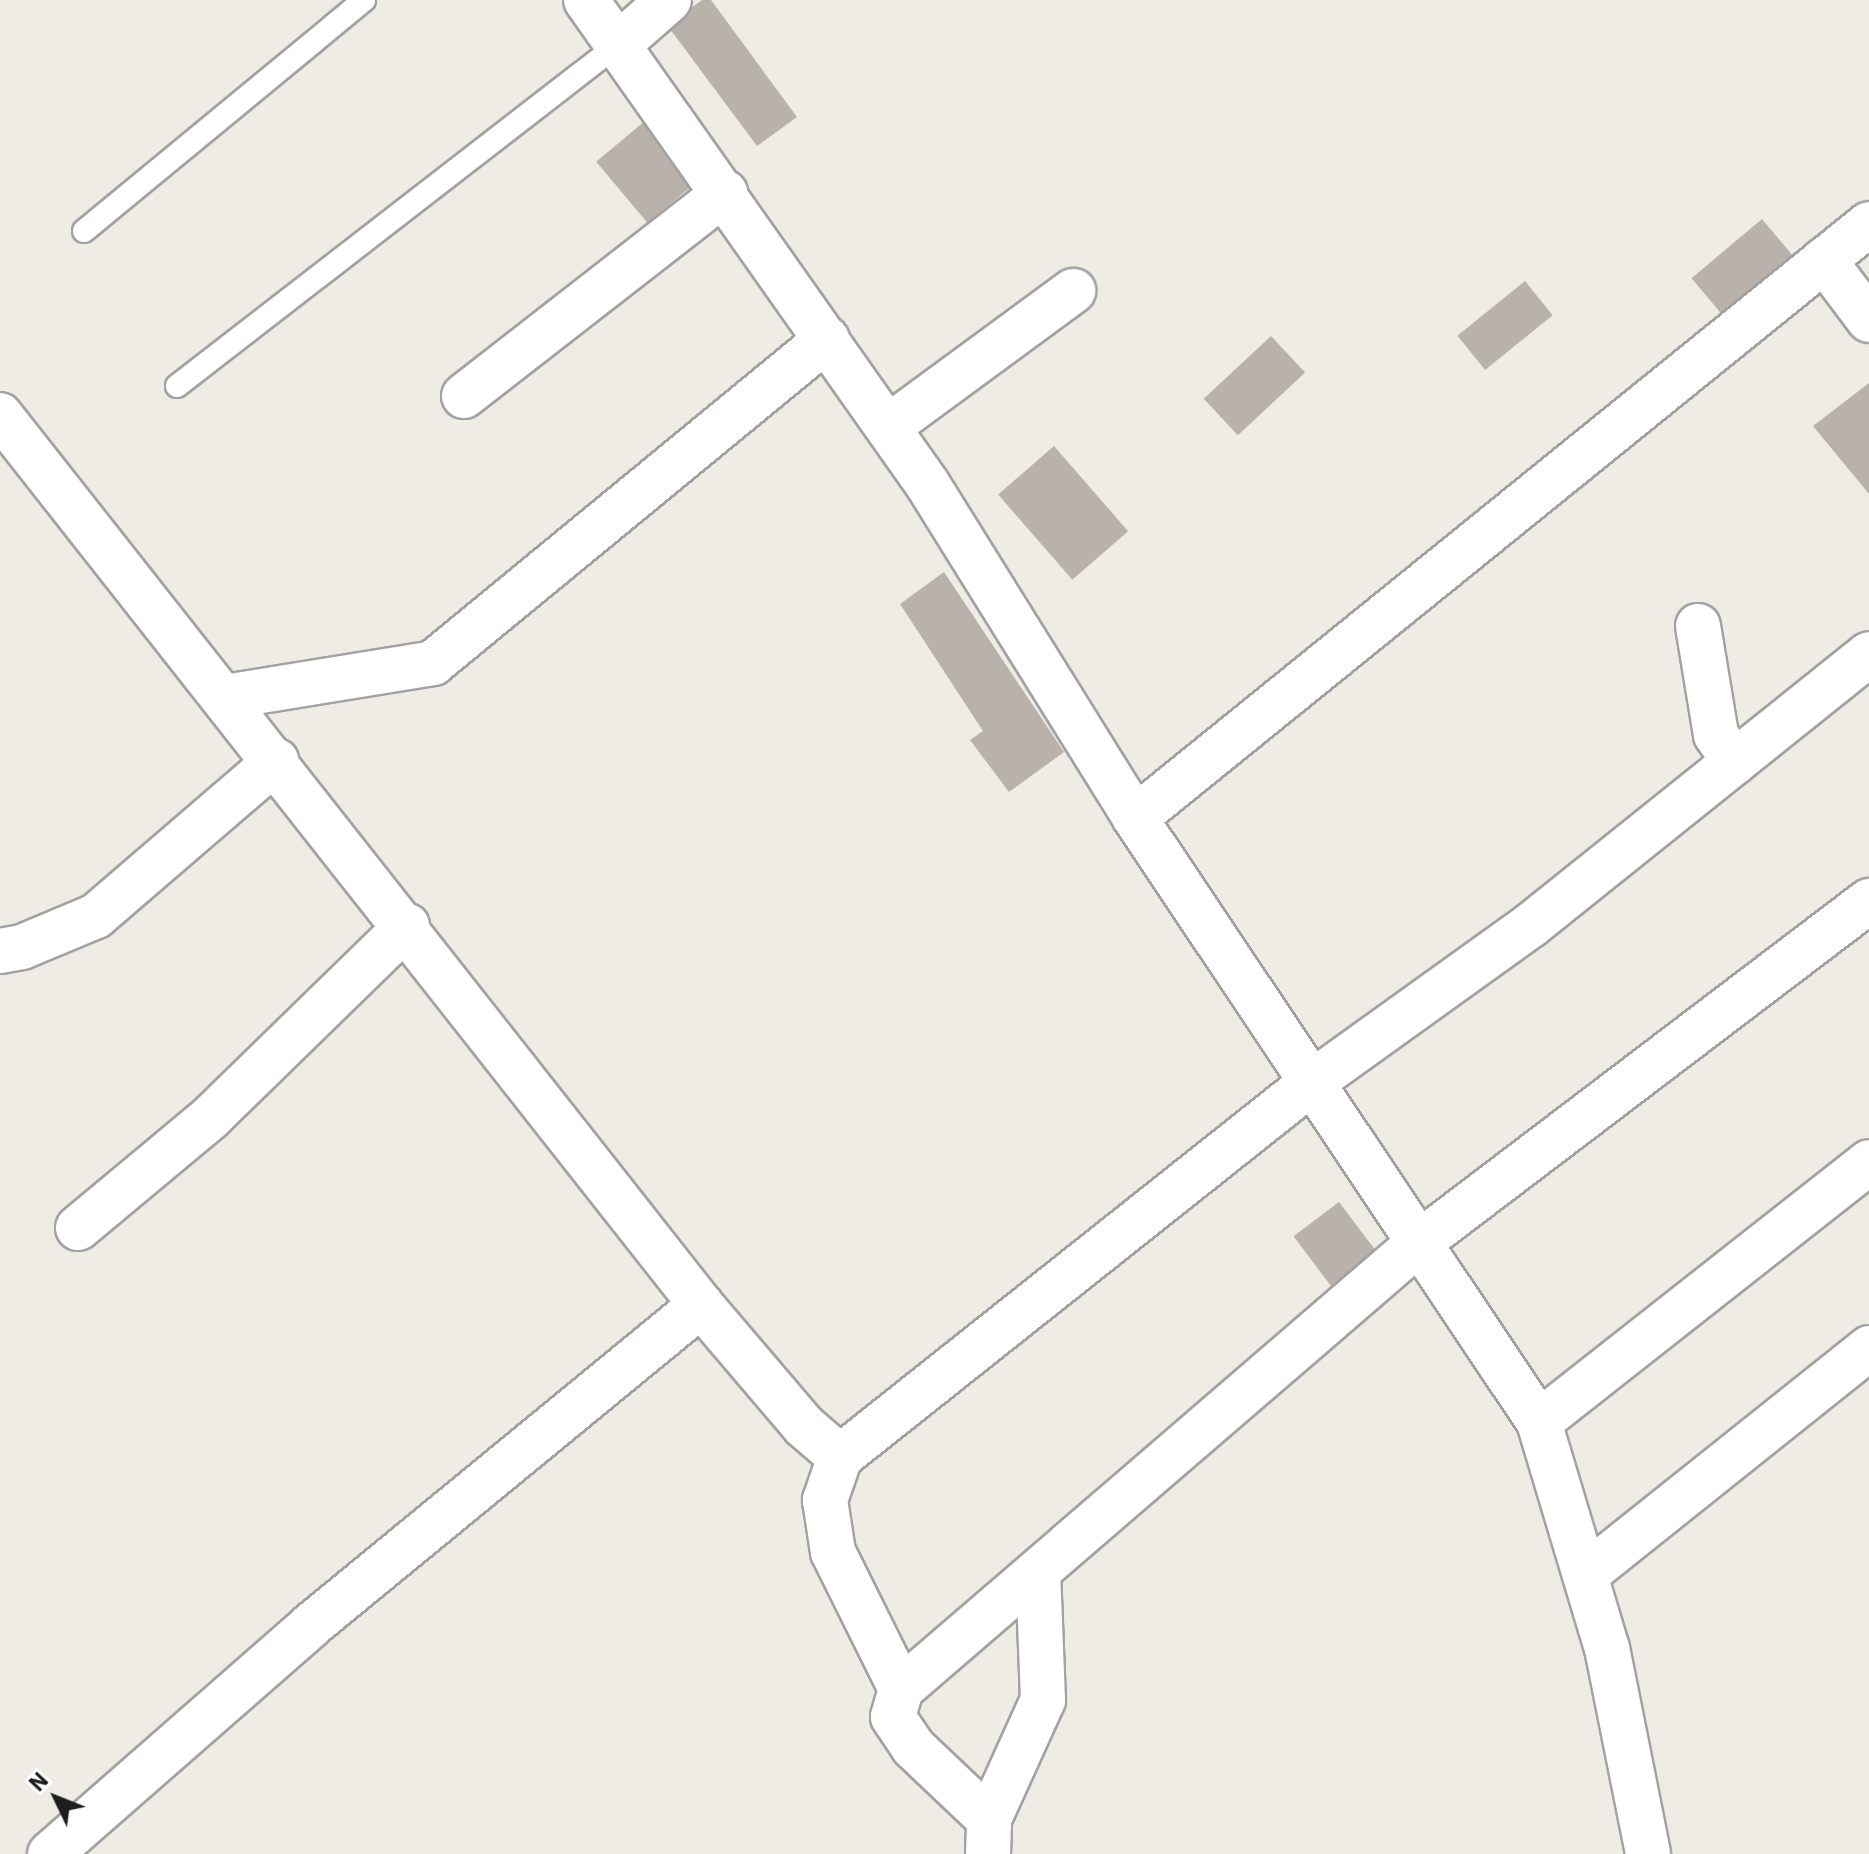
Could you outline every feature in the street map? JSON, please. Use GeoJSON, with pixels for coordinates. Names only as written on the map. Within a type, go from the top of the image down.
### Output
{"type":"FeatureCollection","features":[{"type":"Feature","properties":{"kind":"street"},"geometry":{"type":"LineString","coordinates":[[586,0],[620,43],[888,427],[1135,818],[1420,1242],[1471,1327],[1539,1422],[1607,1648],[1648,1854]]}},
{"type":"Feature","properties":{"kind":"street"},"geometry":{"type":"LineString","coordinates":[[620,43],[669,0]]}},
{"type":"Feature","properties":{"kind":"street"},"geometry":{"type":"LineString","coordinates":[[464,396],[725,193]]}},
{"type":"Feature","properties":{"kind":"street"},"geometry":{"type":"LineString","coordinates":[[1135,818],[1869,224]]}},
{"type":"Feature","properties":{"kind":"street"},"geometry":{"type":"LineString","coordinates":[[1824,260],[1869,320]]}},
{"type":"Feature","properties":{"kind":"street"},"geometry":{"type":"LineString","coordinates":[[888,427],[1073,291]]}},
{"type":"Feature","properties":{"kind":"street"},"geometry":{"type":"LineString","coordinates":[[224,697],[433,663],[827,339]]}},
{"type":"Feature","properties":{"kind":"street"},"geometry":{"type":"LineString","coordinates":[[0,415],[407,926],[701,1305],[804,1426],[840,1457]]}},
{"type":"Feature","properties":{"kind":"street"},"geometry":{"type":"LineString","coordinates":[[1698,626],[1716,735],[1735,762]]}},
{"type":"Feature","properties":{"kind":"street"},"geometry":{"type":"LineString","coordinates":[[901,1689],[833,1552],[825,1500],[840,1457],[1311,1083],[1531,925],[1869,654]]}},
{"type":"Feature","properties":{"kind":"street"},"geometry":{"type":"LineString","coordinates":[[0,951],[22,947],[96,916],[276,761]]}},
{"type":"Feature","properties":{"kind":"street"},"geometry":{"type":"LineString","coordinates":[[1038,1572],[1043,1700],[989,1837],[913,1747],[893,1717],[901,1689],[1420,1242],[1869,901]]}},
{"type":"Feature","properties":{"kind":"street"},"geometry":{"type":"LineString","coordinates":[[78,1228],[211,1117],[407,926]]}},
{"type":"Feature","properties":{"kind":"street"},"geometry":{"type":"LineString","coordinates":[[1539,1422],[1869,1162]]}},
{"type":"Feature","properties":{"kind":"street"},"geometry":{"type":"LineString","coordinates":[[50,1854],[310,1626],[701,1305]]}},
{"type":"Feature","properties":{"kind":"street"},"geometry":{"type":"LineString","coordinates":[[1585,1575],[1869,1348]]}},
{"type":"Feature","properties":{"kind":"lane"},"geometry":{"type":"LineString","coordinates":[[84,231],[364,0]]}},
{"type":"Feature","properties":{"kind":"lane"},"geometry":{"type":"LineString","coordinates":[[177,386],[620,43]]}},
{"type":"Feature","properties":{"kind":"building"},"geometry":{"type":"Polygon","coordinates":[[[702,0],[711,0],[797,117],[757,146],[667,25],[702,0]]]}},
{"type":"Feature","properties":{"kind":"building"},"geometry":{"type":"Polygon","coordinates":[[[646,120],[697,181],[648,223],[596,162],[646,120]]]}},
{"type":"Feature","properties":{"kind":"building"},"geometry":{"type":"Polygon","coordinates":[[[1762,219],[1797,260],[1726,320],[1692,278],[1762,219]]]}},
{"type":"Feature","properties":{"kind":"building"},"geometry":{"type":"Polygon","coordinates":[[[1525,281],[1553,315],[1485,370],[1457,336],[1525,281]]]}},
{"type":"Feature","properties":{"kind":"building"},"geometry":{"type":"Polygon","coordinates":[[[1271,336],[1305,373],[1238,435],[1204,399],[1271,336]]]}},
{"type":"Feature","properties":{"kind":"building"},"geometry":{"type":"Polygon","coordinates":[[[1869,383],[1869,494],[1813,426],[1869,383]]]}},
{"type":"Feature","properties":{"kind":"building"},"geometry":{"type":"Polygon","coordinates":[[[1054,446],[1128,531],[1072,580],[998,495],[1054,446]]]}},
{"type":"Feature","properties":{"kind":"building"},"geometry":{"type":"Polygon","coordinates":[[[944,572],[1064,752],[1009,792],[970,740],[983,731],[900,604],[944,572]]]}},
{"type":"Feature","properties":{"kind":"building"},"geometry":{"type":"Polygon","coordinates":[[[1339,1202],[1385,1263],[1340,1298],[1293,1236],[1339,1202]]]}}]}
